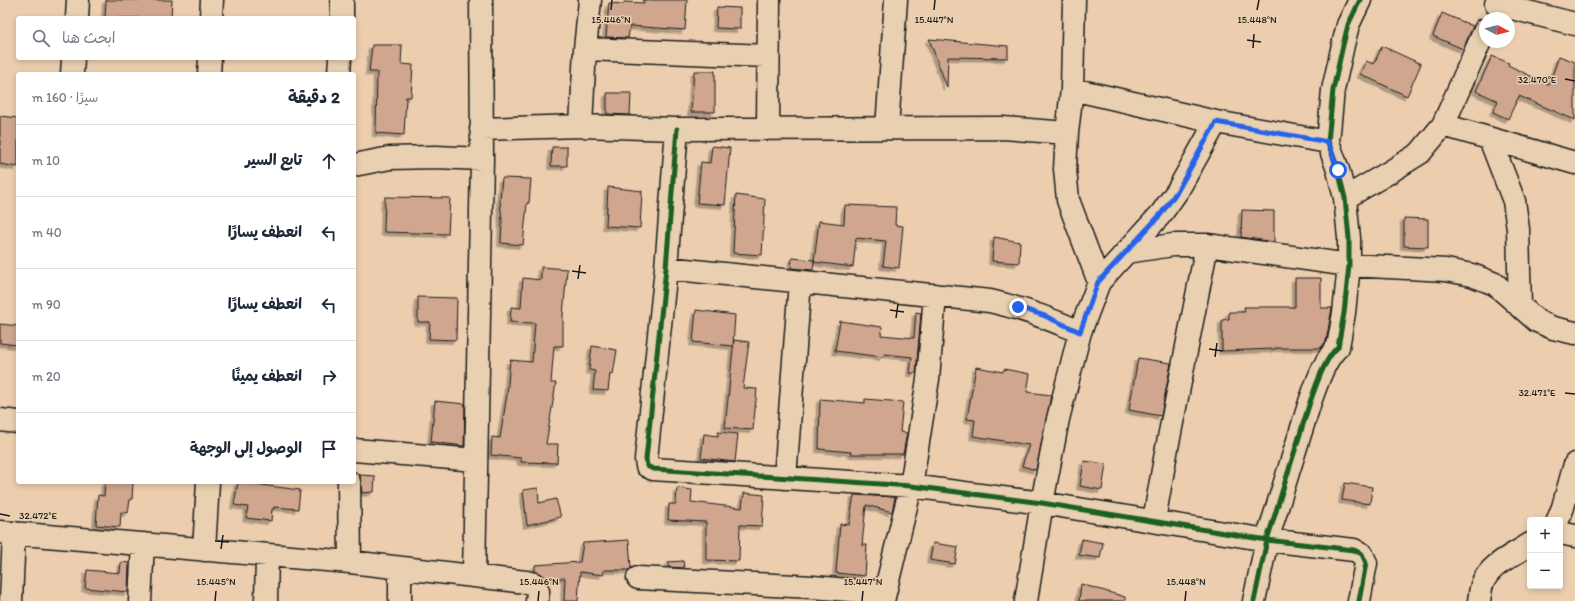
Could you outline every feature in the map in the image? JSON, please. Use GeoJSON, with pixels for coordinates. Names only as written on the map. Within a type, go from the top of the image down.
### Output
{"type":"FeatureCollection","features":[{"type":"Feature","properties":{"kind":"street"},"geometry":{"type":"LineString","coordinates":[[77,16],[78,0]]}},
{"type":"Feature","properties":{"kind":"street"},"geometry":{"type":"LineString","coordinates":[[211,16],[212,0]]}},
{"type":"Feature","properties":{"kind":"street"},"geometry":{"type":"LineString","coordinates":[[342,0],[342,16]]}},
{"type":"Feature","properties":{"kind":"street"},"geometry":{"type":"LineString","coordinates":[[474,576],[482,159],[481,0]]}},
{"type":"Feature","properties":{"kind":"street"},"geometry":{"type":"LineString","coordinates":[[581,126],[585,49],[590,0]]}},
{"type":"Feature","properties":{"kind":"street"},"geometry":{"type":"LineString","coordinates":[[768,128],[769,0]]}},
{"type":"Feature","properties":{"kind":"street"},"geometry":{"type":"LineString","coordinates":[[887,128],[896,0]]}},
{"type":"Feature","properties":{"kind":"street"},"geometry":{"type":"LineString","coordinates":[[1074,0],[1072,89],[1065,169],[1068,200],[1098,282]]}},
{"type":"Feature","properties":{"kind":"street"},"geometry":{"type":"LineString","coordinates":[[1254,601],[1267,540],[1317,381],[1332,352],[1338,347],[1344,313],[1349,265],[1349,238],[1345,198],[1338,170],[1328,142],[1333,90],[1348,25],[1360,0]]}},
{"type":"Feature","properties":{"kind":"street"},"geometry":{"type":"LineString","coordinates":[[1495,7],[1575,24]]}},
{"type":"Feature","properties":{"kind":"street"},"geometry":{"type":"LineString","coordinates":[[1345,198],[1420,153],[1443,125],[1479,44]]}},
{"type":"Feature","properties":{"kind":"street"},"geometry":{"type":"LineString","coordinates":[[585,49],[768,56]]}},
{"type":"Feature","properties":{"kind":"street"},"geometry":{"type":"LineString","coordinates":[[72,72],[73,60]]}},
{"type":"Feature","properties":{"kind":"street"},"geometry":{"type":"LineString","coordinates":[[209,72],[210,60]]}},
{"type":"Feature","properties":{"kind":"street"},"geometry":{"type":"LineString","coordinates":[[339,72],[340,60]]}},
{"type":"Feature","properties":{"kind":"street"},"geometry":{"type":"LineString","coordinates":[[1072,89],[1216,122],[1328,142]]}},
{"type":"Feature","properties":{"kind":"street"},"geometry":{"type":"LineString","coordinates":[[1026,601],[1042,503],[1058,419],[1080,332],[1098,282],[1161,214],[1178,190],[1216,122]]}},
{"type":"Feature","properties":{"kind":"street"},"geometry":{"type":"LineString","coordinates":[[1443,125],[1575,163]]}},
{"type":"Feature","properties":{"kind":"street"},"geometry":{"type":"LineString","coordinates":[[481,129],[581,126],[677,129],[1003,128],[1067,133]]}},
{"type":"Feature","properties":{"kind":"street"},"geometry":{"type":"LineString","coordinates":[[677,129],[666,268],[646,460],[647,466],[653,469],[911,486],[1042,503],[1154,520],[1267,540],[1354,550],[1362,554],[1366,563],[1359,601]]}},
{"type":"Feature","properties":{"kind":"street"},"geometry":{"type":"LineString","coordinates":[[1490,139],[1514,201],[1518,229],[1520,307]]}},
{"type":"Feature","properties":{"kind":"street"},"geometry":{"type":"LineString","coordinates":[[356,165],[390,158],[436,157],[482,159]]}},
{"type":"Feature","properties":{"kind":"street"},"geometry":{"type":"LineString","coordinates":[[1126,252],[1173,245],[1207,245],[1349,265],[1446,270],[1472,275],[1495,284],[1537,321],[1553,328],[1575,333]]}},
{"type":"Feature","properties":{"kind":"street"},"geometry":{"type":"LineString","coordinates":[[1154,520],[1167,446],[1207,245]]}},
{"type":"Feature","properties":{"kind":"street"},"geometry":{"type":"LineString","coordinates":[[666,268],[990,301],[1018,307],[1045,316],[1080,332]]}},
{"type":"Feature","properties":{"kind":"street"},"geometry":{"type":"LineString","coordinates":[[785,478],[800,282]]}},
{"type":"Feature","properties":{"kind":"street"},"geometry":{"type":"LineString","coordinates":[[638,578],[813,586],[883,597],[911,486],[928,379],[935,295]]}},
{"type":"Feature","properties":{"kind":"street"},"geometry":{"type":"LineString","coordinates":[[0,420],[16,422]]}},
{"type":"Feature","properties":{"kind":"street"},"geometry":{"type":"LineString","coordinates":[[356,450],[476,460]]}},
{"type":"Feature","properties":{"kind":"street"},"geometry":{"type":"LineString","coordinates":[[1559,517],[1575,464]]}},
{"type":"Feature","properties":{"kind":"street"},"geometry":{"type":"LineString","coordinates":[[204,550],[208,484]]}},
{"type":"Feature","properties":{"kind":"street"},"geometry":{"type":"LineString","coordinates":[[349,484],[350,562]]}},
{"type":"Feature","properties":{"kind":"street"},"geometry":{"type":"LineString","coordinates":[[11,601],[7,533],[350,562],[526,582],[534,584],[538,591],[537,601]]}},
{"type":"Feature","properties":{"kind":"street"},"geometry":{"type":"LineString","coordinates":[[1563,534],[1575,536]]}},
{"type":"Feature","properties":{"kind":"street"},"geometry":{"type":"LineString","coordinates":[[140,601],[143,544]]}},
{"type":"Feature","properties":{"kind":"street"},"geometry":{"type":"LineString","coordinates":[[1479,601],[1482,585],[1487,575],[1494,568],[1527,546]]}},
{"type":"Feature","properties":{"kind":"street"},"geometry":{"type":"LineString","coordinates":[[266,601],[267,556]]}},
{"type":"Feature","properties":{"kind":"street"},"geometry":{"type":"LineString","coordinates":[[400,568],[400,601]]}},
{"type":"Feature","properties":{"kind":"building"},"geometry":{"type":"Polygon","coordinates":[[[106,0],[172,0],[171,16],[105,16],[106,0]]]}},
{"type":"Feature","properties":{"kind":"building"},"geometry":{"type":"Polygon","coordinates":[[[643,0],[687,0],[685,30],[630,26],[628,38],[606,37],[609,3],[644,3],[643,0]]]}},
{"type":"Feature","properties":{"kind":"building"},"geometry":{"type":"Polygon","coordinates":[[[717,7],[740,8],[740,29],[716,28],[717,7]]]}},
{"type":"Feature","properties":{"kind":"building"},"geometry":{"type":"Polygon","coordinates":[[[1442,13],[1473,26],[1463,49],[1433,36],[1442,13]]]}},
{"type":"Feature","properties":{"kind":"building"},"geometry":{"type":"Polygon","coordinates":[[[929,39],[1008,46],[1008,58],[948,57],[947,87],[929,39]]]}},
{"type":"Feature","properties":{"kind":"building"},"geometry":{"type":"Polygon","coordinates":[[[372,45],[402,45],[401,64],[413,65],[411,97],[406,97],[404,135],[376,133],[377,72],[369,72],[372,45]]]}},
{"type":"Feature","properties":{"kind":"building"},"geometry":{"type":"Polygon","coordinates":[[[1382,46],[1421,64],[1407,96],[1360,74],[1366,61],[1374,64],[1382,46]]]}},
{"type":"Feature","properties":{"kind":"building"},"geometry":{"type":"Polygon","coordinates":[[[1492,56],[1509,63],[1508,65],[1549,85],[1559,56],[1575,62],[1575,120],[1519,96],[1508,119],[1493,112],[1498,101],[1476,91],[1492,56]]]}},
{"type":"Feature","properties":{"kind":"building"},"geometry":{"type":"Polygon","coordinates":[[[694,71],[715,71],[715,112],[691,112],[694,71]]]}},
{"type":"Feature","properties":{"kind":"building"},"geometry":{"type":"Polygon","coordinates":[[[607,93],[631,93],[630,115],[607,114],[607,93]]]}},
{"type":"Feature","properties":{"kind":"building"},"geometry":{"type":"Polygon","coordinates":[[[0,116],[16,118],[16,167],[0,164],[0,116]]]}},
{"type":"Feature","properties":{"kind":"building"},"geometry":{"type":"Polygon","coordinates":[[[712,146],[730,148],[725,205],[697,203],[701,162],[710,163],[712,146]]]}},
{"type":"Feature","properties":{"kind":"building"},"geometry":{"type":"Polygon","coordinates":[[[552,147],[567,147],[567,166],[551,166],[552,147]]]}},
{"type":"Feature","properties":{"kind":"building"},"geometry":{"type":"Polygon","coordinates":[[[502,178],[531,179],[523,245],[501,243],[502,221],[500,200],[502,178]]]}},
{"type":"Feature","properties":{"kind":"building"},"geometry":{"type":"Polygon","coordinates":[[[608,187],[642,191],[640,228],[606,226],[608,187]]]}},
{"type":"Feature","properties":{"kind":"building"},"geometry":{"type":"Polygon","coordinates":[[[736,195],[765,199],[762,255],[733,253],[736,195]]]}},
{"type":"Feature","properties":{"kind":"building"},"geometry":{"type":"Polygon","coordinates":[[[385,197],[450,198],[448,234],[384,232],[385,197]]]}},
{"type":"Feature","properties":{"kind":"building"},"geometry":{"type":"Polygon","coordinates":[[[845,205],[896,207],[895,225],[903,226],[899,268],[883,266],[886,241],[856,238],[853,267],[814,262],[819,221],[844,224],[845,205]]]}},
{"type":"Feature","properties":{"kind":"building"},"geometry":{"type":"Polygon","coordinates":[[[1242,210],[1274,211],[1274,242],[1241,237],[1242,210]]]}},
{"type":"Feature","properties":{"kind":"building"},"geometry":{"type":"Polygon","coordinates":[[[1404,218],[1428,219],[1428,247],[1404,246],[1404,218]]]}},
{"type":"Feature","properties":{"kind":"building"},"geometry":{"type":"Polygon","coordinates":[[[994,237],[1020,242],[1019,263],[992,261],[994,237]]]}},
{"type":"Feature","properties":{"kind":"building"},"geometry":{"type":"Polygon","coordinates":[[[792,258],[814,260],[813,270],[791,268],[792,258]]]}},
{"type":"Feature","properties":{"kind":"building"},"geometry":{"type":"Polygon","coordinates":[[[541,267],[567,269],[563,316],[563,346],[554,346],[551,383],[556,383],[546,444],[558,444],[557,463],[521,462],[521,458],[491,455],[492,437],[500,438],[507,395],[510,360],[532,362],[535,323],[510,322],[511,307],[521,308],[523,278],[541,280],[541,267]]]}},
{"type":"Feature","properties":{"kind":"building"},"geometry":{"type":"Polygon","coordinates":[[[1295,278],[1321,278],[1321,308],[1332,308],[1326,341],[1321,348],[1275,348],[1222,351],[1222,320],[1229,319],[1229,312],[1245,312],[1244,307],[1295,307],[1295,278]]]}},
{"type":"Feature","properties":{"kind":"building"},"geometry":{"type":"Polygon","coordinates":[[[418,297],[457,298],[456,340],[429,339],[430,322],[418,322],[418,297]]]}},
{"type":"Feature","properties":{"kind":"building"},"geometry":{"type":"Polygon","coordinates":[[[696,310],[735,315],[733,346],[693,342],[696,310]]]}},
{"type":"Feature","properties":{"kind":"building"},"geometry":{"type":"Polygon","coordinates":[[[916,312],[921,313],[916,373],[910,373],[912,357],[884,354],[883,357],[835,351],[840,321],[882,327],[881,335],[914,338],[916,312]]]}},
{"type":"Feature","properties":{"kind":"building"},"geometry":{"type":"Polygon","coordinates":[[[0,324],[16,326],[16,345],[0,343],[0,324]]]}},
{"type":"Feature","properties":{"kind":"building"},"geometry":{"type":"Polygon","coordinates":[[[734,340],[749,342],[743,388],[757,389],[753,430],[725,428],[734,340]]]}},
{"type":"Feature","properties":{"kind":"building"},"geometry":{"type":"Polygon","coordinates":[[[592,346],[617,350],[613,374],[610,373],[608,391],[593,390],[595,371],[589,370],[592,346]]]}},
{"type":"Feature","properties":{"kind":"building"},"geometry":{"type":"Polygon","coordinates":[[[1138,358],[1171,363],[1161,416],[1129,410],[1138,358]]]}},
{"type":"Feature","properties":{"kind":"building"},"geometry":{"type":"Polygon","coordinates":[[[976,367],[1003,372],[1004,369],[1030,374],[1027,392],[1051,395],[1036,470],[1022,466],[1029,445],[973,436],[975,420],[967,419],[976,367]]]}},
{"type":"Feature","properties":{"kind":"building"},"geometry":{"type":"Polygon","coordinates":[[[820,399],[865,403],[865,399],[903,402],[900,432],[907,433],[903,454],[850,454],[851,452],[819,449],[820,399]]]}},
{"type":"Feature","properties":{"kind":"building"},"geometry":{"type":"Polygon","coordinates":[[[435,401],[465,404],[464,446],[431,442],[435,401]]]}},
{"type":"Feature","properties":{"kind":"building"},"geometry":{"type":"Polygon","coordinates":[[[718,432],[738,434],[735,462],[701,458],[704,434],[718,436],[718,432]]]}},
{"type":"Feature","properties":{"kind":"building"},"geometry":{"type":"Polygon","coordinates":[[[1084,461],[1106,464],[1102,490],[1080,486],[1084,461]]]}},
{"type":"Feature","properties":{"kind":"building"},"geometry":{"type":"Polygon","coordinates":[[[360,475],[375,476],[374,492],[362,493],[360,475]]]}},
{"type":"Feature","properties":{"kind":"building"},"geometry":{"type":"Polygon","coordinates":[[[1345,483],[1372,487],[1370,504],[1342,500],[1345,483]]]}},
{"type":"Feature","properties":{"kind":"building"},"geometry":{"type":"Polygon","coordinates":[[[105,484],[133,484],[132,499],[130,499],[128,513],[121,512],[120,527],[96,525],[98,495],[104,496],[105,484]]]}},
{"type":"Feature","properties":{"kind":"building"},"geometry":{"type":"Polygon","coordinates":[[[238,484],[254,484],[300,490],[298,509],[274,507],[274,509],[272,509],[271,521],[246,518],[248,507],[234,505],[238,484]]]}},
{"type":"Feature","properties":{"kind":"building"},"geometry":{"type":"Polygon","coordinates":[[[538,488],[539,503],[556,499],[561,517],[527,525],[523,490],[538,488]]]}},
{"type":"Feature","properties":{"kind":"building"},"geometry":{"type":"Polygon","coordinates":[[[677,488],[692,490],[691,502],[742,508],[744,493],[764,495],[762,526],[740,525],[739,561],[706,560],[706,522],[668,520],[669,504],[676,504],[677,488]]]}},
{"type":"Feature","properties":{"kind":"building"},"geometry":{"type":"Polygon","coordinates":[[[854,495],[895,497],[892,512],[866,505],[862,545],[867,545],[865,576],[836,573],[840,524],[849,525],[854,495]]]}},
{"type":"Feature","properties":{"kind":"building"},"geometry":{"type":"Polygon","coordinates":[[[1082,539],[1103,543],[1100,558],[1079,555],[1082,539]]]}},
{"type":"Feature","properties":{"kind":"building"},"geometry":{"type":"Polygon","coordinates":[[[629,540],[631,568],[629,570],[604,570],[603,575],[580,572],[578,601],[564,601],[565,578],[545,579],[541,574],[535,571],[535,565],[580,562],[583,543],[629,540]]]}},
{"type":"Feature","properties":{"kind":"building"},"geometry":{"type":"Polygon","coordinates":[[[933,543],[958,547],[955,564],[930,560],[933,543]]]}},
{"type":"Feature","properties":{"kind":"building"},"geometry":{"type":"Polygon","coordinates":[[[683,561],[684,568],[669,567],[668,562],[683,561]]]}},
{"type":"Feature","properties":{"kind":"building"},"geometry":{"type":"Polygon","coordinates":[[[121,562],[129,563],[128,592],[85,588],[87,570],[120,573],[121,562]]]}},
{"type":"Feature","properties":{"kind":"building"},"geometry":{"type":"Polygon","coordinates":[[[1081,584],[1125,597],[1125,601],[1079,601],[1081,584]]]}},
{"type":"Feature","properties":{"kind":"cycle path"},"geometry":{"type":"LineString","coordinates":[[1254,601],[1267,540],[1310,402],[1325,365],[1338,347],[1344,313],[1349,265],[1349,238],[1345,198],[1338,170],[1328,142],[1333,90],[1343,45],[1348,25],[1360,0]]}},
{"type":"Feature","properties":{"kind":"cycle path"},"geometry":{"type":"LineString","coordinates":[[677,129],[666,268],[646,459],[647,466],[653,469],[911,486],[1042,503],[1267,540],[1354,550],[1362,554],[1366,563],[1359,601]]}},
{"type":"Feature","properties":{"kind":"route"},"geometry":{"type":"LineString","coordinates":[[1018,307],[1045,316],[1080,332],[1098,282],[1161,214],[1178,190],[1216,122],[1328,142],[1338,170]]}}]}
